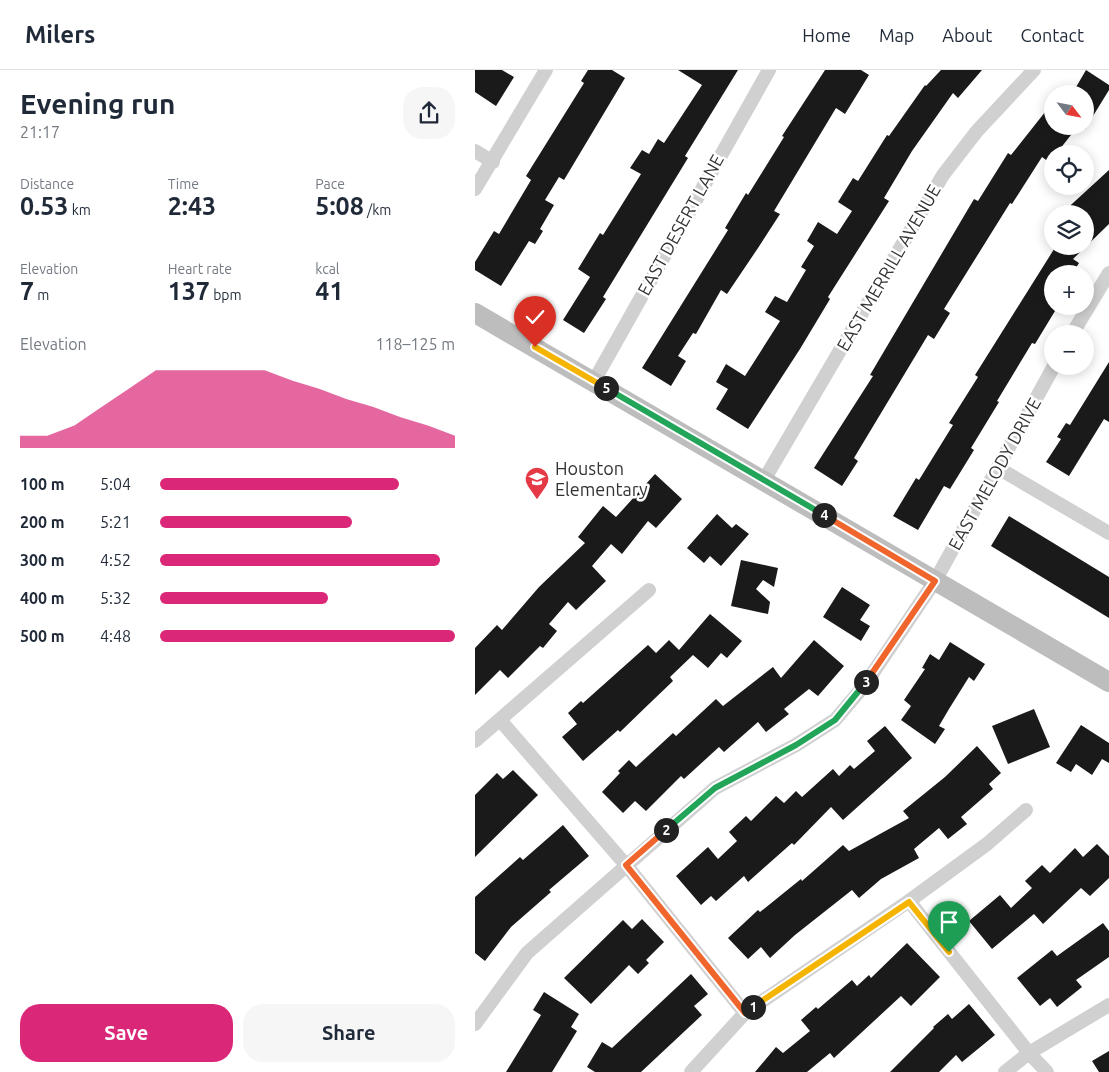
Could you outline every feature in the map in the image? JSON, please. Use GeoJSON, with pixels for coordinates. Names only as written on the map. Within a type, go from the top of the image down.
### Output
{"type":"FeatureCollection","features":[{"type":"Feature","properties":{"kind":"street"},"geometry":{"type":"LineString","coordinates":[[475,189],[493,162],[546,70]]}},
{"type":"Feature","properties":{"kind":"street","name":"EAST DESERT LANE"},"geometry":{"type":"LineString","coordinates":[[594,381],[769,70]]}},
{"type":"Feature","properties":{"kind":"street","name":"EAST MERRILL AVENUE"},"geometry":{"type":"LineString","coordinates":[[764,480],[943,175],[977,131],[1034,70]]}},
{"type":"Feature","properties":{"kind":"street"},"geometry":{"type":"LineString","coordinates":[[475,151],[493,162]]}},
{"type":"Feature","properties":{"kind":"street"},"geometry":{"type":"LineString","coordinates":[[1077,325],[1109,273]]}},
{"type":"Feature","properties":{"kind":"street"},"geometry":{"type":"LineString","coordinates":[[475,313],[1109,682]]}},
{"type":"Feature","properties":{"kind":"street","name":"EAST MELODY DRIVE"},"geometry":{"type":"LineString","coordinates":[[475,1024],[527,953],[715,788],[788,750],[835,720],[864,686],[935,581],[1049,375]]}},
{"type":"Feature","properties":{"kind":"street"},"geometry":{"type":"LineString","coordinates":[[998,468],[1109,533]]}},
{"type":"Feature","properties":{"kind":"street"},"geometry":{"type":"LineString","coordinates":[[475,741],[649,590]]}},
{"type":"Feature","properties":{"kind":"street"},"geometry":{"type":"LineString","coordinates":[[500,720],[626,865],[745,1013]]}},
{"type":"Feature","properties":{"kind":"street"},"geometry":{"type":"LineString","coordinates":[[691,1072],[745,1013],[909,902],[987,844],[1026,810]]}},
{"type":"Feature","properties":{"kind":"street"},"geometry":{"type":"LineString","coordinates":[[909,902],[1029,1053],[1047,1072]]}},
{"type":"Feature","properties":{"kind":"street"},"geometry":{"type":"LineString","coordinates":[[1005,1072],[1029,1053],[1109,1005]]}},
{"type":"Feature","properties":{"kind":"building"},"geometry":{"type":"Polygon","coordinates":[[[475,70],[502,70],[514,77],[496,106],[475,92],[475,70]]]}},
{"type":"Feature","properties":{"kind":"building"},"geometry":{"type":"Polygon","coordinates":[[[588,70],[612,70],[625,78],[564,180],[559,177],[545,200],[554,205],[540,229],[543,231],[535,244],[529,241],[501,286],[475,270],[475,262],[494,231],[499,234],[531,180],[526,176],[584,83],[581,81],[588,70]]]}},
{"type":"Feature","properties":{"kind":"building"},"geometry":{"type":"Polygon","coordinates":[[[678,70],[738,70],[685,156],[688,158],[603,297],[606,299],[584,333],[563,320],[590,277],[578,269],[600,233],[603,235],[641,174],[630,168],[642,150],[649,154],[658,139],[664,143],[702,85],[678,70]]]}},
{"type":"Feature","properties":{"kind":"building"},"geometry":{"type":"Polygon","coordinates":[[[825,70],[861,70],[869,75],[845,114],[836,108],[774,211],[780,214],[727,294],[721,290],[696,334],[693,333],[678,356],[686,361],[671,386],[642,368],[728,230],[725,228],[746,193],[748,195],[784,137],[782,136],[825,70]]]}},
{"type":"Feature","properties":{"kind":"building"},"geometry":{"type":"Polygon","coordinates":[[[941,70],[982,70],[958,98],[953,93],[912,151],[884,198],[889,201],[828,297],[830,299],[800,349],[748,429],[716,409],[728,389],[716,382],[726,364],[745,376],[780,321],[765,312],[775,296],[787,302],[806,270],[801,267],[814,246],[807,241],[818,222],[837,234],[852,211],[838,202],[853,178],[858,181],[887,135],[889,136],[925,85],[941,70]]]}},
{"type":"Feature","properties":{"kind":"building"},"geometry":{"type":"Polygon","coordinates":[[[1086,70],[1109,85],[1109,90],[1094,114],[1094,85],[1077,85],[1086,70]]]}},
{"type":"Feature","properties":{"kind":"building"},"geometry":{"type":"Polygon","coordinates":[[[1044,113],[1044,135],[1071,135],[1063,145],[1044,145],[1044,158],[1042,157],[1012,204],[1010,203],[944,309],[950,313],[934,339],[928,335],[854,458],[858,461],[842,486],[814,468],[873,376],[870,375],[974,199],[978,201],[1008,153],[1011,155],[1044,113]]]}},
{"type":"Feature","properties":{"kind":"building"},"geometry":{"type":"Polygon","coordinates":[[[1109,170],[1109,224],[1094,239],[1094,205],[1071,205],[1082,195],[1094,195],[1094,184],[1109,170]]]}},
{"type":"Feature","properties":{"kind":"building"},"geometry":{"type":"Polygon","coordinates":[[[1050,255],[1077,255],[1073,259],[1079,263],[1078,265],[1044,265],[1050,255]]]}},
{"type":"Feature","properties":{"kind":"building"},"geometry":{"type":"Polygon","coordinates":[[[1044,265],[1044,315],[1053,315],[1047,325],[1044,325],[1044,329],[1035,344],[1032,343],[997,401],[999,402],[971,448],[974,450],[950,489],[944,486],[918,530],[893,516],[916,478],[919,480],[953,425],[949,423],[978,377],[975,375],[1044,265]]]}},
{"type":"Feature","properties":{"kind":"building"},"geometry":{"type":"Polygon","coordinates":[[[1109,362],[1109,422],[1104,419],[1069,476],[1046,462],[1061,439],[1057,437],[1066,423],[1070,425],[1109,362]]]}},
{"type":"Feature","properties":{"kind":"building"},"geometry":{"type":"Polygon","coordinates":[[[655,474],[682,499],[656,528],[648,521],[622,554],[611,544],[592,566],[606,581],[576,610],[568,602],[549,624],[557,631],[543,648],[540,646],[508,678],[500,670],[475,695],[475,648],[497,625],[502,630],[539,587],[585,543],[578,537],[603,506],[616,517],[655,474]]]}},
{"type":"Feature","properties":{"kind":"building"},"geometry":{"type":"Polygon","coordinates":[[[717,514],[732,528],[736,524],[749,534],[721,566],[710,556],[704,563],[687,548],[717,514]]]}},
{"type":"Feature","properties":{"kind":"building"},"geometry":{"type":"Polygon","coordinates":[[[1009,516],[1109,577],[1109,618],[991,546],[1009,516]]]}},
{"type":"Feature","properties":{"kind":"building"},"geometry":{"type":"Polygon","coordinates":[[[741,560],[778,568],[774,587],[763,580],[756,589],[770,602],[768,614],[731,606],[741,560]]]}},
{"type":"Feature","properties":{"kind":"building"},"geometry":{"type":"Polygon","coordinates":[[[842,587],[870,605],[860,620],[870,626],[861,641],[823,617],[842,587]]]}},
{"type":"Feature","properties":{"kind":"building"},"geometry":{"type":"Polygon","coordinates":[[[710,614],[742,641],[727,658],[721,653],[708,668],[693,655],[670,677],[673,681],[620,732],[618,730],[583,761],[562,737],[577,724],[568,713],[581,701],[583,703],[648,645],[656,653],[669,640],[679,650],[710,614]]]}},
{"type":"Feature","properties":{"kind":"building"},"geometry":{"type":"Polygon","coordinates":[[[814,640],[844,666],[818,696],[809,689],[784,709],[789,714],[766,732],[758,722],[724,752],[719,747],[684,779],[681,776],[646,811],[635,801],[623,813],[602,792],[620,773],[618,771],[629,760],[636,767],[673,733],[676,736],[716,699],[723,706],[773,667],[781,678],[814,640]]]}},
{"type":"Feature","properties":{"kind":"building"},"geometry":{"type":"Polygon","coordinates":[[[950,642],[985,664],[974,681],[969,677],[949,709],[939,726],[945,729],[935,744],[901,720],[911,706],[904,700],[925,669],[922,668],[930,654],[939,660],[950,642]]]}},
{"type":"Feature","properties":{"kind":"building"},"geometry":{"type":"Polygon","coordinates":[[[1034,709],[1050,747],[1008,764],[992,726],[1034,709]]]}},
{"type":"Feature","properties":{"kind":"building"},"geometry":{"type":"Polygon","coordinates":[[[1081,725],[1109,743],[1109,763],[1102,759],[1092,775],[1076,764],[1071,772],[1056,763],[1081,725]]]}},
{"type":"Feature","properties":{"kind":"building"},"geometry":{"type":"Polygon","coordinates":[[[885,726],[912,758],[843,820],[831,807],[794,845],[792,843],[748,882],[744,876],[716,901],[711,896],[701,905],[676,876],[708,847],[718,859],[737,841],[729,832],[746,816],[751,821],[776,796],[784,803],[796,791],[802,797],[833,769],[839,776],[850,765],[854,769],[875,751],[867,741],[885,726]]]}},
{"type":"Feature","properties":{"kind":"building"},"geometry":{"type":"Polygon","coordinates":[[[977,746],[1001,773],[989,784],[993,789],[961,817],[967,824],[948,839],[939,828],[914,849],[919,858],[881,879],[859,898],[852,890],[795,935],[770,958],[761,947],[748,959],[728,938],[758,910],[760,912],[801,879],[802,881],[843,845],[849,851],[909,818],[903,811],[945,777],[977,746]]]}},
{"type":"Feature","properties":{"kind":"building"},"geometry":{"type":"Polygon","coordinates":[[[513,770],[538,795],[475,857],[475,795],[497,773],[503,779],[513,770]]]}},
{"type":"Feature","properties":{"kind":"building"},"geometry":{"type":"Polygon","coordinates":[[[563,825],[589,856],[549,890],[551,892],[511,927],[485,961],[475,953],[475,897],[520,857],[523,860],[563,825]]]}},
{"type":"Feature","properties":{"kind":"building"},"geometry":{"type":"Polygon","coordinates":[[[1097,844],[1109,856],[1109,878],[1090,896],[1081,888],[1043,924],[1034,914],[992,949],[969,921],[1000,895],[1011,908],[1032,888],[1025,881],[1042,865],[1050,873],[1075,848],[1083,857],[1097,844]]]}},
{"type":"Feature","properties":{"kind":"building"},"geometry":{"type":"Polygon","coordinates":[[[642,919],[664,942],[646,960],[649,963],[638,974],[629,965],[591,1004],[564,978],[623,920],[632,929],[642,919]]]}},
{"type":"Feature","properties":{"kind":"building"},"geometry":{"type":"Polygon","coordinates":[[[1103,923],[1109,931],[1109,957],[1076,980],[1082,987],[1057,1007],[1050,998],[1040,1006],[1017,978],[1052,950],[1057,956],[1103,923]]]}},
{"type":"Feature","properties":{"kind":"building"},"geometry":{"type":"Polygon","coordinates":[[[907,943],[940,977],[911,1006],[901,996],[834,1058],[830,1053],[807,1072],[755,1072],[776,1047],[783,1053],[810,1031],[801,1020],[816,1007],[818,1009],[852,980],[857,986],[869,975],[871,978],[907,943]]]}},
{"type":"Feature","properties":{"kind":"building"},"geometry":{"type":"Polygon","coordinates":[[[691,974],[708,994],[694,1006],[702,1015],[641,1072],[595,1072],[587,1067],[602,1042],[612,1048],[691,974]]]}},
{"type":"Feature","properties":{"kind":"building"},"geometry":{"type":"Polygon","coordinates":[[[544,992],[579,1014],[571,1027],[577,1031],[552,1072],[506,1072],[541,1015],[533,1010],[544,992]]]}},
{"type":"Feature","properties":{"kind":"building"},"geometry":{"type":"Polygon","coordinates":[[[969,1004],[995,1035],[962,1062],[956,1055],[939,1072],[890,1072],[948,1014],[952,1019],[969,1004]]]}},
{"type":"Feature","properties":{"kind":"building"},"geometry":{"type":"Polygon","coordinates":[[[1109,1051],[1109,1072],[1099,1072],[1092,1061],[1109,1051]]]}},
{"type":"Feature","properties":{"kind":"place","name":"Houston Elementary"},"geometry":{"type":"Point","coordinates":[537,500]}},
{"type":"Feature","properties":{"kind":"route"},"geometry":{"type":"LineString","coordinates":[[535,347],[935,581],[883,655],[864,686],[835,720],[756,768],[715,788],[626,865],[745,1013],[909,902],[949,952]]}}]}
